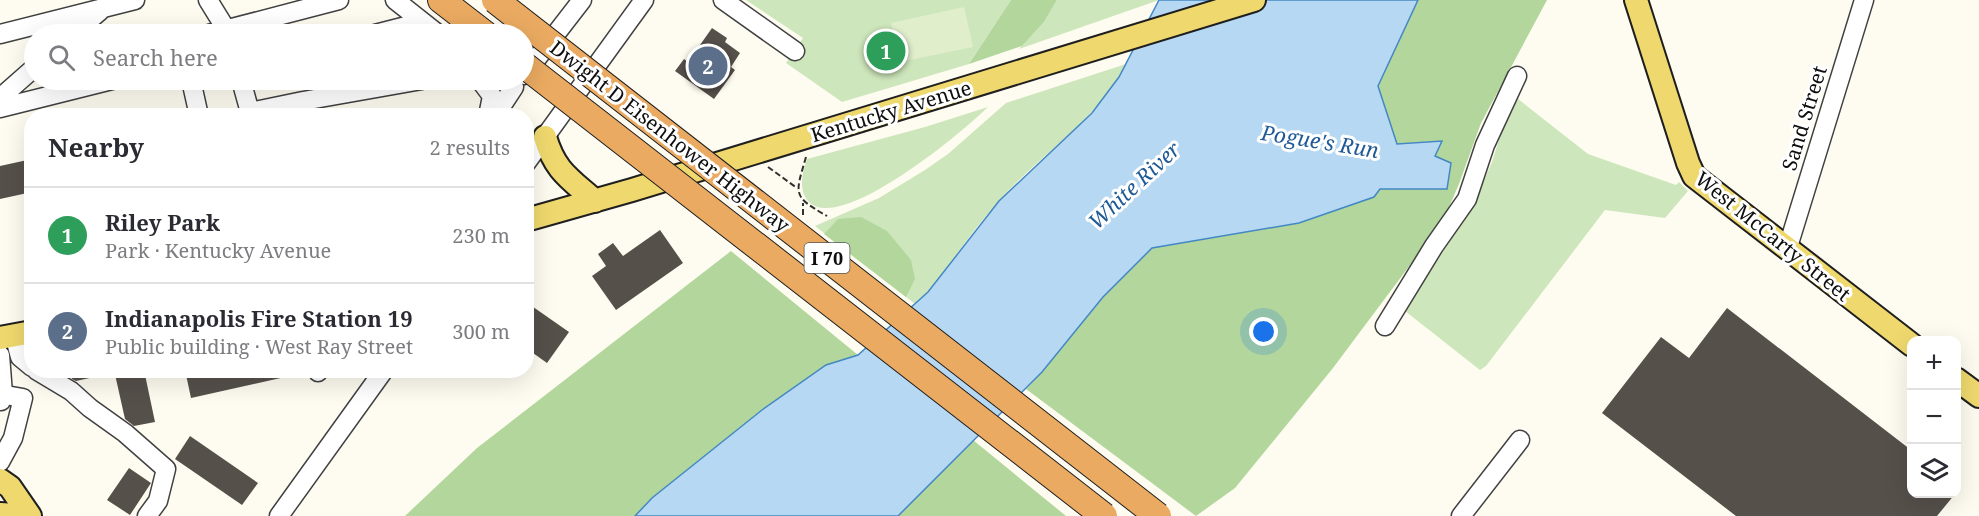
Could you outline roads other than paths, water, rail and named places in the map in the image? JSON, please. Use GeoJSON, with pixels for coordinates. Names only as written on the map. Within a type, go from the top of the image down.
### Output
{"type":"FeatureCollection","features":[{"type":"Feature","properties":{"kind":"highway"},"geometry":{"type":"LineString","coordinates":[[441,0],[472,24]]}},
{"type":"Feature","properties":{"kind":"highway","name":"Dwight D Eisenhower Highway"},"geometry":{"type":"LineString","coordinates":[[495,0],[526,24]]}},
{"type":"Feature","properties":{"kind":"highway","name":"Dwight D Eisenhower Highway"},"geometry":{"type":"LineString","coordinates":[[534,30],[1158,516]]}},
{"type":"Feature","properties":{"kind":"highway","name":"Dwight D Eisenhower Highway"},"geometry":{"type":"LineString","coordinates":[[534,88],[1104,516]]}},
{"type":"Feature","properties":{"kind":"highway"},"geometry":{"type":"LineString","coordinates":[[1086,459],[1168,516]]}},
{"type":"Feature","properties":{"kind":"main road","name":"Kentucky Avenue"},"geometry":{"type":"LineString","coordinates":[[534,218],[1254,0]]}},
{"type":"Feature","properties":{"kind":"main road","name":"West McCarty Street"},"geometry":{"type":"LineString","coordinates":[[1636,0],[1690,170],[1787,250],[1907,342]]}},
{"type":"Feature","properties":{"kind":"main road"},"geometry":{"type":"LineString","coordinates":[[545,137],[550,155],[565,176],[595,201]]}},
{"type":"Feature","properties":{"kind":"main road"},"geometry":{"type":"LineString","coordinates":[[1961,383],[1979,396]]}},
{"type":"Feature","properties":{"kind":"main road"},"geometry":{"type":"LineString","coordinates":[[0,480],[10,487],[30,516]]}},
{"type":"Feature","properties":{"kind":"main road"},"geometry":{"type":"LineString","coordinates":[[0,514],[30,516]]}},
{"type":"Feature","properties":{"kind":"street"},"geometry":{"type":"LineString","coordinates":[[54,24],[135,0]]}},
{"type":"Feature","properties":{"kind":"street"},"geometry":{"type":"LineString","coordinates":[[208,0],[223,24]]}},
{"type":"Feature","properties":{"kind":"street"},"geometry":{"type":"LineString","coordinates":[[256,24],[339,0]]}},
{"type":"Feature","properties":{"kind":"street"},"geometry":{"type":"LineString","coordinates":[[395,0],[425,24]]}},
{"type":"Feature","properties":{"kind":"street"},"geometry":{"type":"LineString","coordinates":[[534,60],[582,0]]}},
{"type":"Feature","properties":{"kind":"street"},"geometry":{"type":"LineString","coordinates":[[534,152],[644,0]]}},
{"type":"Feature","properties":{"kind":"street"},"geometry":{"type":"LineString","coordinates":[[723,0],[795,51]]}},
{"type":"Feature","properties":{"kind":"street","name":"Sand Street"},"geometry":{"type":"LineString","coordinates":[[1787,250],[1864,0]]}},
{"type":"Feature","properties":{"kind":"street"},"geometry":{"type":"LineString","coordinates":[[85,24],[104,8]]}},
{"type":"Feature","properties":{"kind":"street"},"geometry":{"type":"LineString","coordinates":[[414,24],[422,22]]}},
{"type":"Feature","properties":{"kind":"street"},"geometry":{"type":"LineString","coordinates":[[0,34],[24,31]]}},
{"type":"Feature","properties":{"kind":"street"},"geometry":{"type":"LineString","coordinates":[[1385,326],[1434,246],[1467,199],[1485,145],[1517,76]]}},
{"type":"Feature","properties":{"kind":"street"},"geometry":{"type":"LineString","coordinates":[[0,98],[24,77]]}},
{"type":"Feature","properties":{"kind":"street"},"geometry":{"type":"LineString","coordinates":[[0,108],[72,90]]}},
{"type":"Feature","properties":{"kind":"street"},"geometry":{"type":"LineString","coordinates":[[192,90],[197,108]]}},
{"type":"Feature","properties":{"kind":"street"},"geometry":{"type":"LineString","coordinates":[[244,90],[248,108]]}},
{"type":"Feature","properties":{"kind":"street"},"geometry":{"type":"LineString","coordinates":[[305,108],[380,90]]}},
{"type":"Feature","properties":{"kind":"street"},"geometry":{"type":"LineString","coordinates":[[488,90],[492,96]]}},
{"type":"Feature","properties":{"kind":"street"},"geometry":{"type":"LineString","coordinates":[[490,108],[492,96],[501,90]]}},
{"type":"Feature","properties":{"kind":"street"},"geometry":{"type":"LineString","coordinates":[[500,108],[512,90]]}},
{"type":"Feature","properties":{"kind":"street"},"geometry":{"type":"LineString","coordinates":[[15,335],[20,357],[24,360]]}},
{"type":"Feature","properties":{"kind":"street"},"geometry":{"type":"LineString","coordinates":[[0,355],[1,396],[23,398],[8,426],[14,438],[0,462]]}},
{"type":"Feature","properties":{"kind":"street"},"geometry":{"type":"LineString","coordinates":[[49,378],[71,391],[125,433],[166,469],[159,501],[147,516]]}},
{"type":"Feature","properties":{"kind":"street"},"geometry":{"type":"LineString","coordinates":[[279,516],[378,378]]}},
{"type":"Feature","properties":{"kind":"street"},"geometry":{"type":"LineString","coordinates":[[1461,516],[1520,440]]}},
{"type":"Feature","properties":{"kind":"water"},"geometry":{"type":"Polygon","coordinates":[[[1159,0],[1418,0],[1378,86],[1397,144],[1442,141],[1435,156],[1451,163],[1447,189],[1380,189],[1374,197],[1299,223],[1152,248],[1103,297],[1042,372],[898,516],[635,516],[652,498],[762,410],[826,365],[858,355],[928,292],[999,201],[1092,113],[1119,77],[1159,0]]]}},
{"type":"Feature","properties":{"kind":"place","name":"Riley Park"},"geometry":{"type":"Point","coordinates":[886,51]}},
{"type":"Feature","properties":{"kind":"place","name":"Indianapolis Fire Station 19"},"geometry":{"type":"Point","coordinates":[708,66]}},
{"type":"Feature","properties":{"kind":"water label","name":"Pogue's Run"},"geometry":{"type":"Point","coordinates":[1320,141]}},
{"type":"Feature","properties":{"kind":"water label","name":"White River"},"geometry":{"type":"Point","coordinates":[1134,185]}}]}
